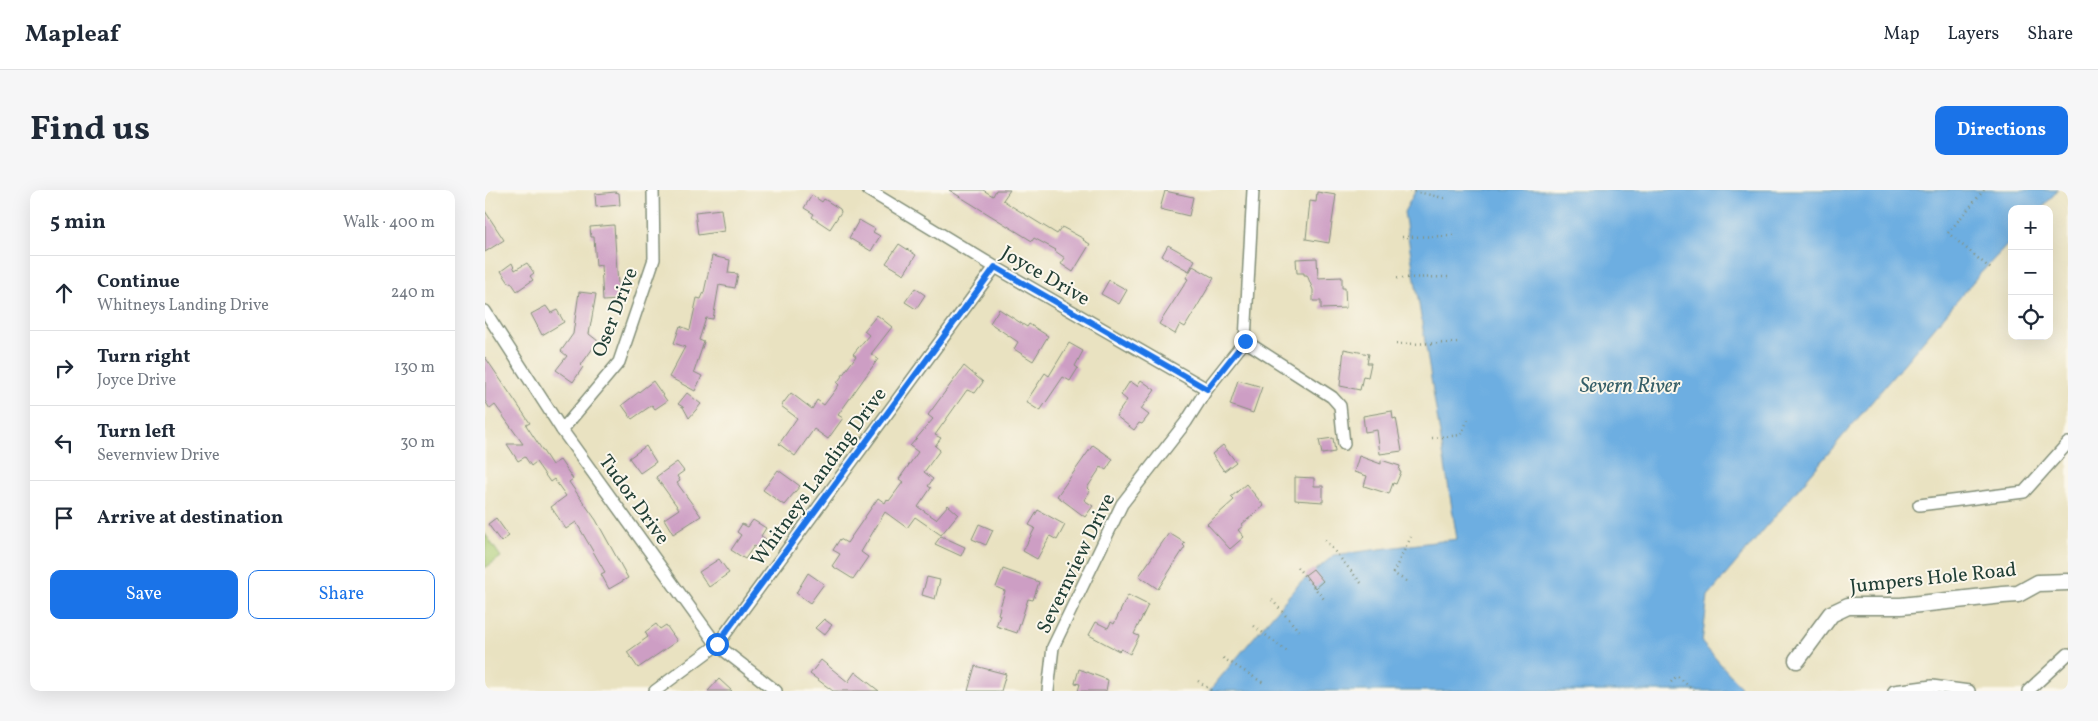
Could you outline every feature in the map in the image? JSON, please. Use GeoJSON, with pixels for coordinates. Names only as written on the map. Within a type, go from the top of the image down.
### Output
{"type":"FeatureCollection","features":[{"type":"Feature","properties":{"kind":"street","name":"Oser Drive"},"geometry":{"type":"LineString","coordinates":[[562,430],[619,362],[655,259],[653,190]]}},
{"type":"Feature","properties":{"kind":"street","name":"Joyce Drive"},"geometry":{"type":"LineString","coordinates":[[868,190],[995,267],[1207,389]]}},
{"type":"Feature","properties":{"kind":"street"},"geometry":{"type":"LineString","coordinates":[[1253,190],[1245,341],[1332,397],[1340,406],[1344,444]]}},
{"type":"Feature","properties":{"kind":"street","name":"Whitneys Landing Drive"},"geometry":{"type":"LineString","coordinates":[[655,691],[717,644],[995,267]]}},
{"type":"Feature","properties":{"kind":"street","name":"Tudor Drive"},"geometry":{"type":"LineString","coordinates":[[485,311],[562,430],[717,644],[776,691]]}},
{"type":"Feature","properties":{"kind":"street","name":"Severnview Drive"},"geometry":{"type":"LineString","coordinates":[[1049,691],[1053,647],[1122,504],[1186,422],[1207,389],[1245,341]]}},
{"type":"Feature","properties":{"kind":"street"},"geometry":{"type":"LineString","coordinates":[[1919,505],[2024,492],[2068,443]]}},
{"type":"Feature","properties":{"kind":"street","name":"Jumpers Hole Road"},"geometry":{"type":"LineString","coordinates":[[1797,660],[1831,614],[1848,606],[1901,606],[2018,594],[2038,583],[2068,582]]}},
{"type":"Feature","properties":{"kind":"street"},"geometry":{"type":"LineString","coordinates":[[2028,691],[2068,654]]}},
{"type":"Feature","properties":{"kind":"street"},"geometry":{"type":"LineString","coordinates":[[1893,691],[1932,686],[1969,691]]}},
{"type":"Feature","properties":{"kind":"path"},"geometry":{"type":"LineString","coordinates":[[1409,190],[1448,199]]}},
{"type":"Feature","properties":{"kind":"path"},"geometry":{"type":"LineString","coordinates":[[1984,190],[1948,233],[1992,270]]}},
{"type":"Feature","properties":{"kind":"path"},"geometry":{"type":"LineString","coordinates":[[1402,237],[1453,236]]}},
{"type":"Feature","properties":{"kind":"path"},"geometry":{"type":"LineString","coordinates":[[1397,278],[1448,278]]}},
{"type":"Feature","properties":{"kind":"path"},"geometry":{"type":"LineString","coordinates":[[1396,344],[1457,343]]}},
{"type":"Feature","properties":{"kind":"path"},"geometry":{"type":"LineString","coordinates":[[1432,438],[1461,434],[1468,419]]}},
{"type":"Feature","properties":{"kind":"path"},"geometry":{"type":"LineString","coordinates":[[1406,581],[1393,573],[1411,537]]}},
{"type":"Feature","properties":{"kind":"path"},"geometry":{"type":"LineString","coordinates":[[1325,540],[1362,584]]}},
{"type":"Feature","properties":{"kind":"path"},"geometry":{"type":"LineString","coordinates":[[1297,567],[1324,599]]}},
{"type":"Feature","properties":{"kind":"path"},"geometry":{"type":"LineString","coordinates":[[1272,600],[1300,632]]}},
{"type":"Feature","properties":{"kind":"path"},"geometry":{"type":"LineString","coordinates":[[1254,626],[1289,653]]}},
{"type":"Feature","properties":{"kind":"path"},"geometry":{"type":"LineString","coordinates":[[1223,658],[1265,684]]}},
{"type":"Feature","properties":{"kind":"path"},"geometry":{"type":"LineString","coordinates":[[1671,682],[1677,676],[1692,690]]}},
{"type":"Feature","properties":{"kind":"path"},"geometry":{"type":"LineString","coordinates":[[1198,681],[1212,691]]}},
{"type":"Feature","properties":{"kind":"green space"},"geometry":{"type":"Polygon","coordinates":[[[485,534],[501,557],[485,568],[485,534]]]}},
{"type":"Feature","properties":{"kind":"water","name":"Severn River"},"geometry":{"type":"Polygon","coordinates":[[[1416,190],[2058,190],[2045,205],[2008,205],[2008,244],[1977,277],[1708,596],[1702,643],[1740,686],[1741,691],[1209,691],[1297,586],[1334,555],[1457,539],[1404,212],[1416,190]]]}},
{"type":"Feature","properties":{"kind":"building"},"geometry":{"type":"Polygon","coordinates":[[[949,190],[983,190],[993,196],[996,190],[1010,190],[1003,200],[1013,207],[1057,234],[1062,227],[1090,244],[1073,272],[1061,264],[1065,258],[1056,250],[1034,238],[1032,241],[949,190]]]}},
{"type":"Feature","properties":{"kind":"building"},"geometry":{"type":"Polygon","coordinates":[[[1165,191],[1193,197],[1189,216],[1160,209],[1165,191]]]}},
{"type":"Feature","properties":{"kind":"building"},"geometry":{"type":"Polygon","coordinates":[[[1317,192],[1336,195],[1329,243],[1306,239],[1310,201],[1316,202],[1317,192]]]}},
{"type":"Feature","properties":{"kind":"building"},"geometry":{"type":"Polygon","coordinates":[[[619,193],[620,205],[596,207],[595,194],[619,193]]]}},
{"type":"Feature","properties":{"kind":"building"},"geometry":{"type":"Polygon","coordinates":[[[812,195],[822,202],[824,199],[840,209],[841,212],[830,229],[812,217],[814,214],[804,208],[812,195]]]}},
{"type":"Feature","properties":{"kind":"building"},"geometry":{"type":"Polygon","coordinates":[[[721,209],[724,231],[698,235],[695,212],[721,209]]]}},
{"type":"Feature","properties":{"kind":"building"},"geometry":{"type":"Polygon","coordinates":[[[485,211],[504,240],[485,252],[485,211]]]}},
{"type":"Feature","properties":{"kind":"building"},"geometry":{"type":"Polygon","coordinates":[[[859,220],[875,229],[873,232],[880,236],[871,251],[849,238],[859,220]]]}},
{"type":"Feature","properties":{"kind":"building"},"geometry":{"type":"Polygon","coordinates":[[[614,225],[619,300],[603,301],[601,265],[596,266],[594,237],[591,237],[590,227],[614,225]]]}},
{"type":"Feature","properties":{"kind":"building"},"geometry":{"type":"Polygon","coordinates":[[[899,244],[916,255],[904,274],[886,263],[899,244]]]}},
{"type":"Feature","properties":{"kind":"building"},"geometry":{"type":"Polygon","coordinates":[[[1168,245],[1195,260],[1189,271],[1162,256],[1168,245]]]}},
{"type":"Feature","properties":{"kind":"building"},"geometry":{"type":"Polygon","coordinates":[[[712,256],[730,260],[728,273],[738,274],[735,288],[719,285],[713,319],[706,318],[699,340],[704,342],[694,372],[702,376],[695,391],[669,377],[685,347],[674,343],[680,326],[690,330],[697,298],[701,299],[704,292],[712,256]]]}},
{"type":"Feature","properties":{"kind":"building"},"geometry":{"type":"Polygon","coordinates":[[[1317,258],[1318,278],[1342,277],[1342,288],[1345,288],[1346,308],[1321,309],[1321,301],[1313,301],[1313,290],[1307,275],[1297,273],[1296,259],[1317,258]]]}},
{"type":"Feature","properties":{"kind":"building"},"geometry":{"type":"Polygon","coordinates":[[[512,263],[515,270],[527,263],[534,273],[530,276],[533,280],[517,291],[501,271],[512,263]]]}},
{"type":"Feature","properties":{"kind":"building"},"geometry":{"type":"Polygon","coordinates":[[[1193,266],[1214,278],[1185,327],[1180,324],[1175,334],[1159,324],[1188,279],[1186,278],[1193,266]]]}},
{"type":"Feature","properties":{"kind":"building"},"geometry":{"type":"Polygon","coordinates":[[[1109,280],[1127,290],[1119,304],[1101,294],[1109,280]]]}},
{"type":"Feature","properties":{"kind":"building"},"geometry":{"type":"Polygon","coordinates":[[[915,288],[925,295],[916,309],[905,302],[915,288]]]}},
{"type":"Feature","properties":{"kind":"building"},"geometry":{"type":"Polygon","coordinates":[[[579,292],[596,294],[589,334],[598,341],[581,365],[583,367],[573,382],[556,370],[567,356],[561,351],[573,334],[579,292]]]}},
{"type":"Feature","properties":{"kind":"building"},"geometry":{"type":"Polygon","coordinates":[[[546,306],[551,313],[557,310],[564,322],[542,335],[531,314],[546,306]]]}},
{"type":"Feature","properties":{"kind":"building"},"geometry":{"type":"Polygon","coordinates":[[[999,309],[1027,327],[1029,324],[1048,336],[1033,361],[1014,349],[1018,342],[990,323],[999,309]]]}},
{"type":"Feature","properties":{"kind":"building"},"geometry":{"type":"Polygon","coordinates":[[[877,315],[892,327],[871,354],[878,359],[838,415],[843,418],[828,439],[814,429],[795,456],[779,444],[797,418],[781,406],[791,393],[812,409],[817,400],[824,405],[839,385],[837,383],[856,356],[853,354],[869,335],[864,331],[877,315]]]}},
{"type":"Feature","properties":{"kind":"building"},"geometry":{"type":"Polygon","coordinates":[[[1069,343],[1083,351],[1075,366],[1078,368],[1070,381],[1063,377],[1040,411],[1026,402],[1045,373],[1049,376],[1069,343]]]}},
{"type":"Feature","properties":{"kind":"building"},"geometry":{"type":"Polygon","coordinates":[[[1344,349],[1369,354],[1367,363],[1371,363],[1368,377],[1363,376],[1360,390],[1340,386],[1344,349]]]}},
{"type":"Feature","properties":{"kind":"building"},"geometry":{"type":"Polygon","coordinates":[[[485,357],[530,423],[526,425],[552,465],[560,460],[573,479],[569,482],[596,520],[628,578],[609,589],[601,574],[605,572],[576,522],[566,529],[551,507],[566,496],[554,479],[550,482],[536,462],[531,466],[525,457],[518,461],[507,444],[523,444],[495,405],[490,409],[485,401],[485,357]]]}},
{"type":"Feature","properties":{"kind":"building"},"geometry":{"type":"Polygon","coordinates":[[[964,366],[983,382],[975,393],[967,390],[935,435],[941,438],[935,446],[940,450],[924,472],[933,479],[928,486],[931,488],[918,507],[936,519],[948,505],[958,514],[941,535],[915,517],[907,528],[885,512],[861,552],[868,557],[853,579],[832,566],[840,554],[833,550],[840,539],[847,543],[878,498],[885,503],[887,499],[889,501],[903,482],[899,479],[918,452],[910,446],[933,419],[928,415],[964,366]]]}},
{"type":"Feature","properties":{"kind":"building"},"geometry":{"type":"Polygon","coordinates":[[[1141,380],[1155,390],[1141,409],[1149,415],[1134,430],[1116,416],[1127,400],[1121,395],[1130,381],[1137,386],[1141,380]]]}},
{"type":"Feature","properties":{"kind":"building"},"geometry":{"type":"Polygon","coordinates":[[[1238,380],[1262,387],[1253,413],[1230,405],[1238,380]]]}},
{"type":"Feature","properties":{"kind":"building"},"geometry":{"type":"Polygon","coordinates":[[[653,381],[667,401],[655,409],[652,405],[632,419],[622,405],[653,381]]]}},
{"type":"Feature","properties":{"kind":"building"},"geometry":{"type":"Polygon","coordinates":[[[687,393],[701,404],[689,418],[683,407],[678,404],[687,393]]]}},
{"type":"Feature","properties":{"kind":"building"},"geometry":{"type":"Polygon","coordinates":[[[1392,411],[1393,419],[1396,418],[1402,451],[1380,454],[1377,430],[1365,432],[1363,416],[1392,411]]]}},
{"type":"Feature","properties":{"kind":"building"},"geometry":{"type":"Polygon","coordinates":[[[1333,438],[1335,452],[1322,454],[1319,440],[1333,438]]]}},
{"type":"Feature","properties":{"kind":"building"},"geometry":{"type":"Polygon","coordinates":[[[1093,445],[1113,459],[1106,470],[1101,467],[1087,488],[1090,491],[1084,500],[1093,506],[1085,517],[1057,496],[1093,445]]]}},
{"type":"Feature","properties":{"kind":"building"},"geometry":{"type":"Polygon","coordinates":[[[1223,445],[1236,462],[1224,471],[1212,454],[1223,445]]]}},
{"type":"Feature","properties":{"kind":"building"},"geometry":{"type":"Polygon","coordinates":[[[646,446],[656,462],[640,473],[629,458],[646,446]]]}},
{"type":"Feature","properties":{"kind":"building"},"geometry":{"type":"Polygon","coordinates":[[[1359,456],[1381,464],[1381,460],[1400,466],[1399,471],[1401,472],[1396,484],[1393,483],[1389,494],[1364,486],[1367,476],[1354,472],[1359,456]]]}},
{"type":"Feature","properties":{"kind":"building"},"geometry":{"type":"Polygon","coordinates":[[[677,462],[684,471],[677,476],[680,481],[677,483],[701,516],[673,534],[664,519],[679,509],[656,477],[677,462]]]}},
{"type":"Feature","properties":{"kind":"building"},"geometry":{"type":"Polygon","coordinates":[[[778,470],[800,486],[784,505],[763,490],[778,470]]]}},
{"type":"Feature","properties":{"kind":"building"},"geometry":{"type":"Polygon","coordinates":[[[1295,477],[1314,478],[1314,486],[1323,486],[1323,502],[1295,500],[1295,477]]]}},
{"type":"Feature","properties":{"kind":"building"},"geometry":{"type":"Polygon","coordinates":[[[1246,484],[1264,506],[1242,524],[1243,526],[1238,530],[1244,537],[1230,549],[1207,524],[1234,500],[1231,497],[1246,484]]]}},
{"type":"Feature","properties":{"kind":"building"},"geometry":{"type":"Polygon","coordinates":[[[1038,510],[1065,525],[1057,540],[1050,536],[1037,559],[1023,551],[1035,528],[1029,525],[1038,510]]]}},
{"type":"Feature","properties":{"kind":"building"},"geometry":{"type":"Polygon","coordinates":[[[496,518],[509,536],[501,542],[488,524],[496,518]]]}},
{"type":"Feature","properties":{"kind":"building"},"geometry":{"type":"Polygon","coordinates":[[[753,520],[766,528],[761,536],[766,539],[759,549],[754,546],[745,559],[731,550],[741,535],[737,532],[742,524],[748,527],[753,520]]]}},
{"type":"Feature","properties":{"kind":"building"},"geometry":{"type":"Polygon","coordinates":[[[979,524],[993,530],[986,545],[972,539],[979,524]]]}},
{"type":"Feature","properties":{"kind":"building"},"geometry":{"type":"Polygon","coordinates":[[[1169,533],[1185,543],[1183,545],[1185,547],[1158,589],[1139,576],[1169,533]]]}},
{"type":"Feature","properties":{"kind":"building"},"geometry":{"type":"Polygon","coordinates":[[[941,536],[965,547],[961,556],[935,544],[941,536]]]}},
{"type":"Feature","properties":{"kind":"building"},"geometry":{"type":"Polygon","coordinates":[[[719,559],[729,573],[709,587],[699,572],[719,559]]]}},
{"type":"Feature","properties":{"kind":"building"},"geometry":{"type":"Polygon","coordinates":[[[1003,569],[1039,582],[1033,600],[1028,599],[1017,633],[996,626],[1005,591],[996,587],[1003,569]]]}},
{"type":"Feature","properties":{"kind":"building"},"geometry":{"type":"Polygon","coordinates":[[[1313,569],[1323,581],[1315,588],[1305,575],[1313,569]]]}},
{"type":"Feature","properties":{"kind":"building"},"geometry":{"type":"Polygon","coordinates":[[[808,573],[824,584],[810,603],[796,593],[808,573]]]}},
{"type":"Feature","properties":{"kind":"building"},"geometry":{"type":"Polygon","coordinates":[[[927,577],[940,580],[935,599],[922,595],[927,577]]]}},
{"type":"Feature","properties":{"kind":"building"},"geometry":{"type":"Polygon","coordinates":[[[1128,595],[1148,605],[1134,634],[1139,636],[1130,654],[1121,649],[1119,651],[1089,635],[1096,622],[1108,628],[1111,622],[1114,624],[1128,595]]]}},
{"type":"Feature","properties":{"kind":"building"},"geometry":{"type":"Polygon","coordinates":[[[824,619],[832,625],[824,635],[815,628],[824,619]]]}},
{"type":"Feature","properties":{"kind":"building"},"geometry":{"type":"Polygon","coordinates":[[[656,624],[660,629],[666,625],[677,641],[638,668],[627,652],[648,637],[645,632],[656,624]]]}},
{"type":"Feature","properties":{"kind":"building"},"geometry":{"type":"Polygon","coordinates":[[[821,660],[848,682],[855,672],[879,691],[833,691],[810,674],[821,660]]]}},
{"type":"Feature","properties":{"kind":"building"},"geometry":{"type":"Polygon","coordinates":[[[975,666],[1006,674],[1001,691],[968,691],[975,666]]]}},
{"type":"Feature","properties":{"kind":"building"},"geometry":{"type":"Polygon","coordinates":[[[1079,669],[1108,680],[1106,691],[1078,691],[1080,684],[1075,683],[1079,669]]]}},
{"type":"Feature","properties":{"kind":"building"},"geometry":{"type":"Polygon","coordinates":[[[719,679],[732,691],[708,691],[719,679]]]}},
{"type":"Feature","properties":{"kind":"route"},"geometry":{"type":"LineString","coordinates":[[717,644],[995,267],[1207,389],[1245,341]]}}]}
